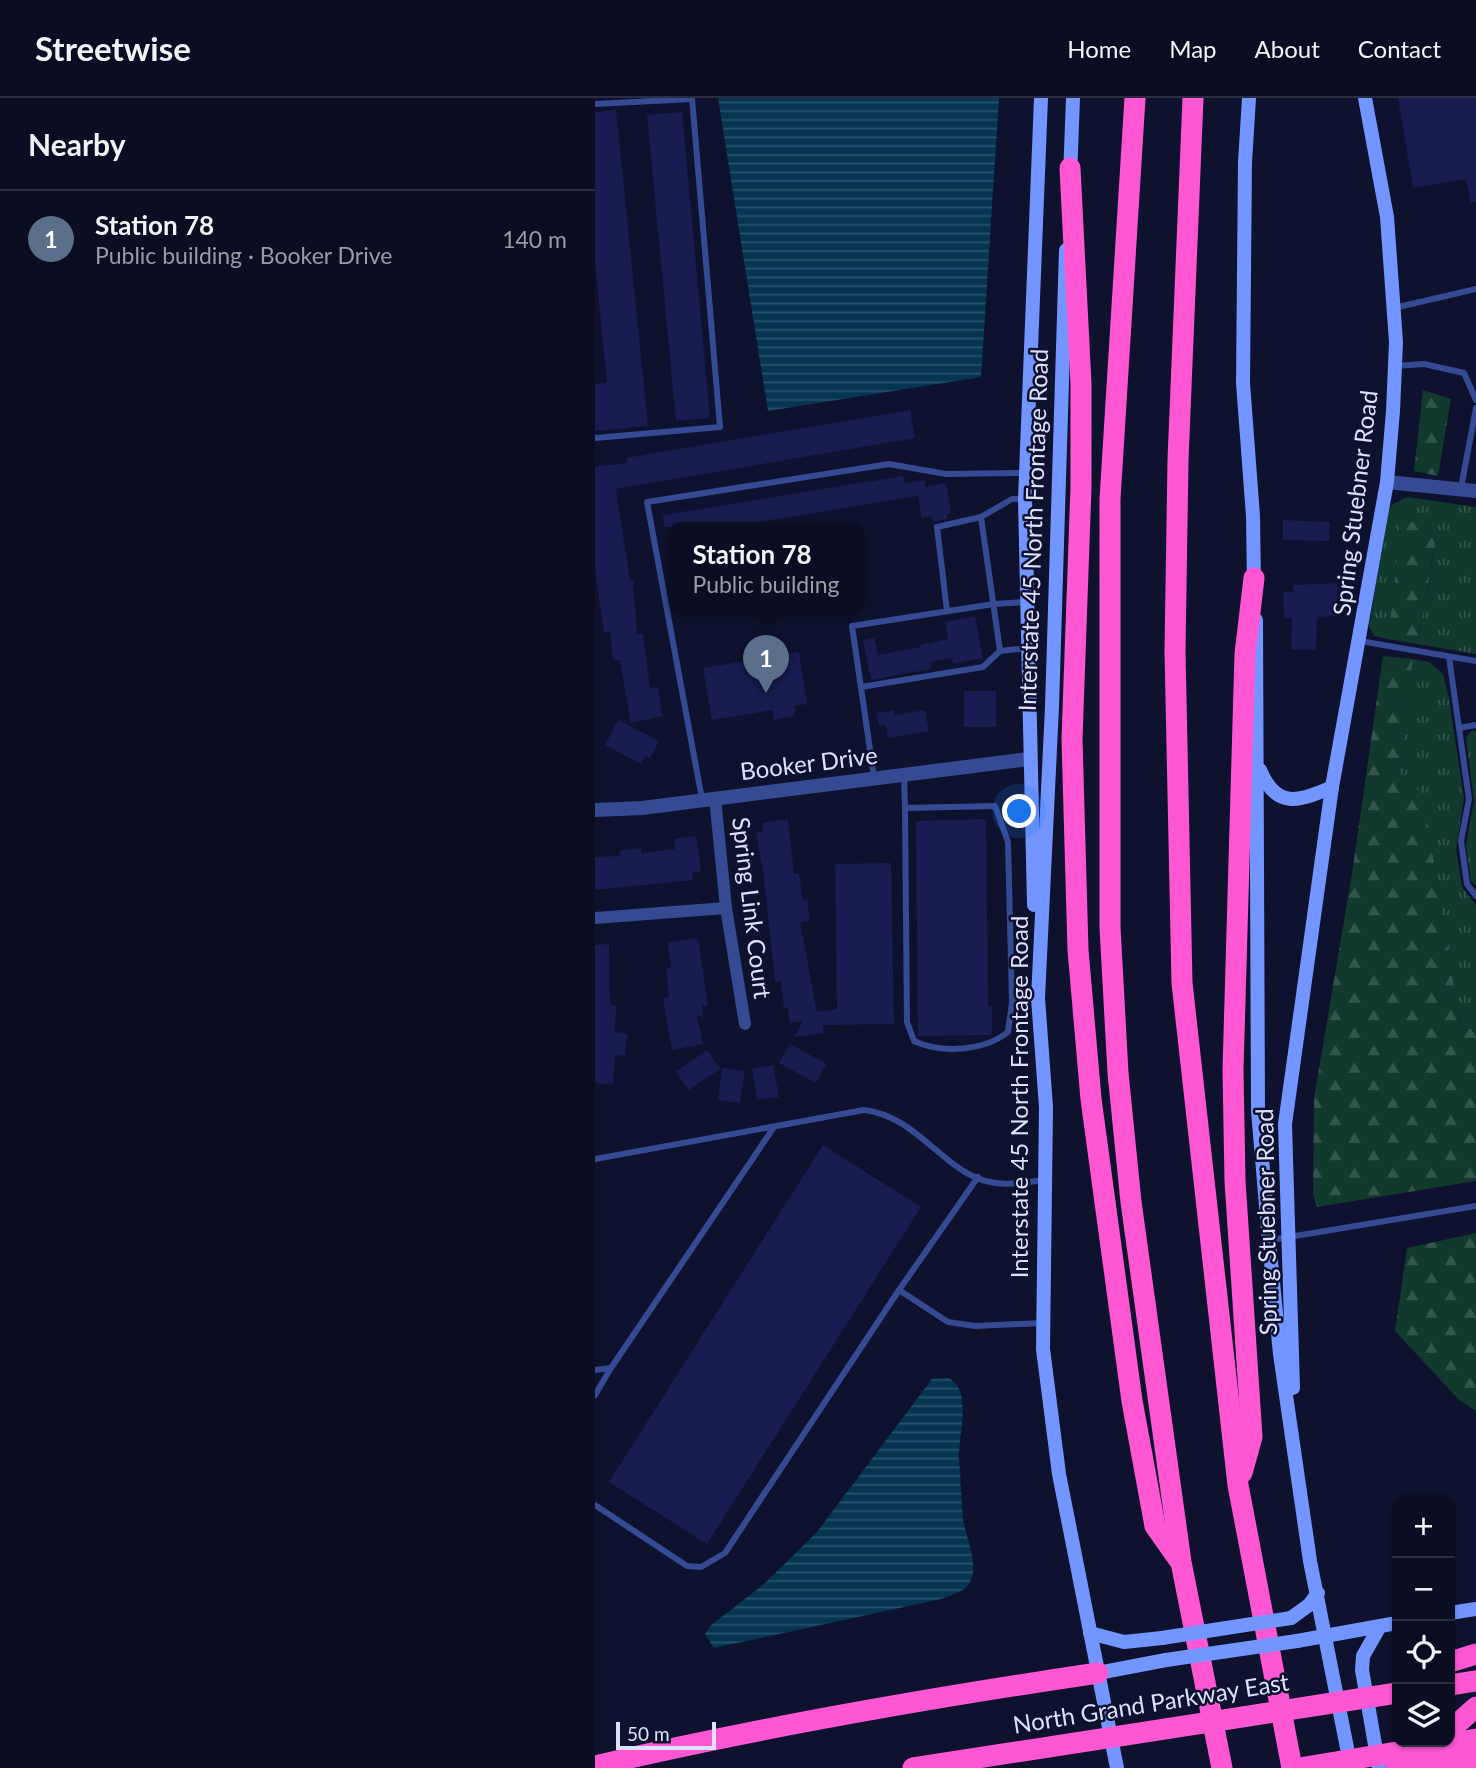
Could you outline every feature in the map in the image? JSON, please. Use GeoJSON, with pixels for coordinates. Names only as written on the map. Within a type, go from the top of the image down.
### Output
{"type":"FeatureCollection","features":[{"type":"Feature","properties":{"kind":"highway"},"geometry":{"type":"LineString","coordinates":[[1135,98],[1111,499],[1110,926],[1118,1073],[1131,1202],[1181,1562],[1222,1768]]}},
{"type":"Feature","properties":{"kind":"highway"},"geometry":{"type":"LineString","coordinates":[[1193,98],[1178,460],[1175,651],[1182,983],[1238,1485],[1292,1768]]}},
{"type":"Feature","properties":{"kind":"highway"},"geometry":{"type":"LineString","coordinates":[[1070,168],[1081,384],[1081,487],[1072,739],[1079,964],[1092,1113],[1132,1401],[1154,1526],[1181,1562]]}},
{"type":"Feature","properties":{"kind":"highway"},"geometry":{"type":"LineString","coordinates":[[1238,1485],[1252,1437],[1235,1181],[1233,1070],[1245,654],[1254,579]]}},
{"type":"Feature","properties":{"kind":"highway"},"geometry":{"type":"LineString","coordinates":[[1455,1660],[1476,1654]]}},
{"type":"Feature","properties":{"kind":"highway"},"geometry":{"type":"LineString","coordinates":[[595,1766],[682,1746],[941,1696],[1098,1673]]}},
{"type":"Feature","properties":{"kind":"highway"},"geometry":{"type":"LineString","coordinates":[[1455,1684],[1476,1681]]}},
{"type":"Feature","properties":{"kind":"highway"},"geometry":{"type":"LineString","coordinates":[[1341,1702],[1392,1683]]}},
{"type":"Feature","properties":{"kind":"highway","name":"North Grand Parkway East"},"geometry":{"type":"LineString","coordinates":[[913,1768],[1392,1694]]}},
{"type":"Feature","properties":{"kind":"highway"},"geometry":{"type":"LineString","coordinates":[[1455,1726],[1476,1707]]}},
{"type":"Feature","properties":{"kind":"highway"},"geometry":{"type":"LineString","coordinates":[[1299,1768],[1476,1739]]}},
{"type":"Feature","properties":{"kind":"highway"},"geometry":{"type":"LineString","coordinates":[[1411,1768],[1432,1747]]}},
{"type":"Feature","properties":{"kind":"highway"},"geometry":{"type":"LineString","coordinates":[[1342,1768],[1476,1758]]}},
{"type":"Feature","properties":{"kind":"main road"},"geometry":{"type":"LineString","coordinates":[[1038,999],[1026,648],[1025,499],[1041,98]]}},
{"type":"Feature","properties":{"kind":"main road"},"geometry":{"type":"LineString","coordinates":[[1249,98],[1245,162],[1243,370],[1253,516],[1258,655],[1258,1111],[1269,1241],[1294,1451],[1351,1768]]}},
{"type":"Feature","properties":{"kind":"main road","name":"Spring Stuebner Road"},"geometry":{"type":"LineString","coordinates":[[1294,1451],[1285,1124],[1332,787],[1387,482],[1395,366],[1394,308],[1387,217],[1365,98]]}},
{"type":"Feature","properties":{"kind":"main road","name":"Interstate 45 North Frontage Road"},"geometry":{"type":"LineString","coordinates":[[1072,104],[1052,707],[1038,999],[1046,1107],[1043,1349],[1059,1474],[1117,1768]]}},
{"type":"Feature","properties":{"kind":"main road"},"geometry":{"type":"LineString","coordinates":[[1257,760],[1266,785],[1279,797],[1295,799],[1332,787]]}},
{"type":"Feature","properties":{"kind":"main road"},"geometry":{"type":"LineString","coordinates":[[1090,1633],[1124,1642],[1291,1618],[1309,1605],[1318,1593]]}},
{"type":"Feature","properties":{"kind":"main road"},"geometry":{"type":"LineString","coordinates":[[1455,1612],[1476,1609]]}},
{"type":"Feature","properties":{"kind":"main road"},"geometry":{"type":"LineString","coordinates":[[1098,1673],[1392,1624]]}},
{"type":"Feature","properties":{"kind":"main road"},"geometry":{"type":"LineString","coordinates":[[1379,1768],[1362,1670],[1363,1656],[1380,1626]]}},
{"type":"Feature","properties":{"kind":"street"},"geometry":{"type":"LineString","coordinates":[[1387,482],[1476,491]]}},
{"type":"Feature","properties":{"kind":"street","name":"Booker Drive"},"geometry":{"type":"LineString","coordinates":[[595,810],[708,799],[1029,759]]}},
{"type":"Feature","properties":{"kind":"street","name":"Spring Link Court"},"geometry":{"type":"LineString","coordinates":[[708,799],[745,1024]]}},
{"type":"Feature","properties":{"kind":"street"},"geometry":{"type":"LineString","coordinates":[[595,918],[726,908]]}},
{"type":"Feature","properties":{"kind":"lane"},"geometry":{"type":"LineString","coordinates":[[595,104],[692,98],[720,426],[595,438]]}},
{"type":"Feature","properties":{"kind":"lane"},"geometry":{"type":"LineString","coordinates":[[1394,308],[1476,289]]}},
{"type":"Feature","properties":{"kind":"lane"},"geometry":{"type":"LineString","coordinates":[[1395,366],[1424,365],[1464,373],[1476,400]]}},
{"type":"Feature","properties":{"kind":"lane"},"geometry":{"type":"LineString","coordinates":[[1461,490],[1476,408]]}},
{"type":"Feature","properties":{"kind":"lane"},"geometry":{"type":"LineString","coordinates":[[668,604],[647,502],[890,464],[946,474],[1026,472]]}},
{"type":"Feature","properties":{"kind":"lane"},"geometry":{"type":"LineString","coordinates":[[947,611],[937,527],[981,517],[1012,499],[1025,499]]}},
{"type":"Feature","properties":{"kind":"lane"},"geometry":{"type":"LineString","coordinates":[[981,517],[1000,651]]}},
{"type":"Feature","properties":{"kind":"lane"},"geometry":{"type":"LineString","coordinates":[[874,779],[852,626],[993,604],[1026,602]]}},
{"type":"Feature","properties":{"kind":"lane"},"geometry":{"type":"LineString","coordinates":[[670,613],[708,799]]}},
{"type":"Feature","properties":{"kind":"lane"},"geometry":{"type":"LineString","coordinates":[[1360,641],[1476,661]]}},
{"type":"Feature","properties":{"kind":"lane"},"geometry":{"type":"LineString","coordinates":[[861,687],[983,667],[1000,651],[1026,648]]}},
{"type":"Feature","properties":{"kind":"lane"},"geometry":{"type":"LineString","coordinates":[[1449,656],[1469,799],[1461,841],[1467,884],[1476,896]]}},
{"type":"Feature","properties":{"kind":"lane"},"geometry":{"type":"LineString","coordinates":[[1459,727],[1476,725]]}},
{"type":"Feature","properties":{"kind":"lane"},"geometry":{"type":"LineString","coordinates":[[904,775],[907,1022],[914,1041],[934,1049],[993,1044],[1008,1032],[1012,1002],[1008,842],[995,806],[905,808]]}},
{"type":"Feature","properties":{"kind":"lane"},"geometry":{"type":"LineString","coordinates":[[1012,1002],[1038,999]]}},
{"type":"Feature","properties":{"kind":"lane"},"geometry":{"type":"LineString","coordinates":[[595,1159],[864,1110],[885,1112],[989,1182],[1010,1184],[1045,1181]]}},
{"type":"Feature","properties":{"kind":"lane"},"geometry":{"type":"LineString","coordinates":[[595,1395],[774,1127]]}},
{"type":"Feature","properties":{"kind":"lane"},"geometry":{"type":"LineString","coordinates":[[595,1505],[687,1566],[701,1567],[714,1562],[725,1553],[898,1290],[978,1177]]}},
{"type":"Feature","properties":{"kind":"lane"},"geometry":{"type":"LineString","coordinates":[[1269,1241],[1476,1206]]}},
{"type":"Feature","properties":{"kind":"lane"},"geometry":{"type":"LineString","coordinates":[[898,1290],[948,1322],[975,1326],[1043,1324]]}},
{"type":"Feature","properties":{"kind":"lane"},"geometry":{"type":"LineString","coordinates":[[595,1370],[611,1368]]}},
{"type":"Feature","properties":{"kind":"green space"},"geometry":{"type":"Polygon","coordinates":[[[1423,390],[1451,399],[1438,476],[1414,471],[1423,390]]]}},
{"type":"Feature","properties":{"kind":"green space"},"geometry":{"type":"Polygon","coordinates":[[[1407,497],[1476,507],[1476,654],[1417,644],[1438,529],[1402,521],[1388,639],[1374,636],[1369,626],[1387,518],[1391,505],[1407,497]]]}},
{"type":"Feature","properties":{"kind":"green space"},"geometry":{"type":"Polygon","coordinates":[[[1402,520],[1438,528],[1417,644],[1388,639],[1402,520]]]}},
{"type":"Feature","properties":{"kind":"green space"},"geometry":{"type":"Polygon","coordinates":[[[1383,656],[1413,659],[1398,772],[1423,794],[1461,1030],[1476,1028],[1476,1181],[1317,1207],[1313,1194],[1314,1098],[1352,874],[1383,656]]]}},
{"type":"Feature","properties":{"kind":"green space"},"geometry":{"type":"Polygon","coordinates":[[[1413,659],[1429,662],[1443,674],[1449,699],[1464,798],[1456,850],[1462,887],[1476,905],[1476,1028],[1461,1030],[1423,795],[1398,772],[1413,659]]]}},
{"type":"Feature","properties":{"kind":"green space"},"geometry":{"type":"Polygon","coordinates":[[[1471,731],[1476,731],[1476,885],[1471,882],[1466,846],[1474,801],[1466,738],[1471,731]]]}},
{"type":"Feature","properties":{"kind":"green space"},"geometry":{"type":"Polygon","coordinates":[[[1476,1233],[1476,1411],[1459,1400],[1395,1331],[1407,1248],[1476,1233]]]}},
{"type":"Feature","properties":{"kind":"water"},"geometry":{"type":"Polygon","coordinates":[[[718,98],[999,98],[981,377],[768,411],[718,98]]]}},
{"type":"Feature","properties":{"kind":"water"},"geometry":{"type":"Polygon","coordinates":[[[949,1378],[961,1393],[962,1403],[959,1459],[963,1519],[973,1563],[972,1578],[967,1586],[941,1599],[714,1648],[705,1634],[710,1626],[763,1585],[817,1532],[932,1379],[949,1378]]]}},
{"type":"Feature","properties":{"kind":"building"},"geometry":{"type":"Polygon","coordinates":[[[1398,98],[1476,98],[1476,202],[1471,203],[1466,179],[1413,188],[1398,98]]]}},
{"type":"Feature","properties":{"kind":"building"},"geometry":{"type":"Polygon","coordinates":[[[616,110],[648,426],[595,431],[595,384],[607,383],[595,261],[595,112],[616,110]]]}},
{"type":"Feature","properties":{"kind":"building"},"geometry":{"type":"Polygon","coordinates":[[[682,112],[710,418],[676,421],[647,115],[682,112]]]}},
{"type":"Feature","properties":{"kind":"building"},"geometry":{"type":"Polygon","coordinates":[[[910,410],[915,438],[616,489],[630,581],[633,580],[637,635],[643,634],[650,688],[658,687],[662,716],[631,723],[620,660],[613,660],[610,632],[604,633],[595,568],[595,467],[627,463],[626,458],[910,410]]]}},
{"type":"Feature","properties":{"kind":"building"},"geometry":{"type":"Polygon","coordinates":[[[903,476],[904,483],[925,480],[926,487],[946,483],[951,513],[947,514],[947,519],[933,522],[932,516],[922,518],[918,496],[759,522],[668,522],[668,527],[664,527],[663,515],[903,476]]]}},
{"type":"Feature","properties":{"kind":"building"},"geometry":{"type":"Polygon","coordinates":[[[1283,520],[1330,522],[1329,541],[1283,540],[1283,520]]]}},
{"type":"Feature","properties":{"kind":"building"},"geometry":{"type":"Polygon","coordinates":[[[1337,583],[1338,616],[1317,617],[1316,650],[1291,649],[1292,618],[1284,618],[1283,592],[1294,592],[1293,585],[1337,583]]]}},
{"type":"Feature","properties":{"kind":"building"},"geometry":{"type":"Polygon","coordinates":[[[975,616],[983,658],[953,664],[952,658],[930,662],[931,669],[871,680],[863,640],[874,638],[878,655],[921,647],[920,645],[948,639],[945,622],[975,616]]]}},
{"type":"Feature","properties":{"kind":"building"},"geometry":{"type":"Polygon","coordinates":[[[799,652],[807,704],[794,706],[795,716],[774,720],[773,710],[712,720],[703,668],[799,652]]]}},
{"type":"Feature","properties":{"kind":"building"},"geometry":{"type":"Polygon","coordinates":[[[964,691],[996,691],[996,727],[964,727],[964,691]]]}},
{"type":"Feature","properties":{"kind":"building"},"geometry":{"type":"Polygon","coordinates":[[[894,710],[895,715],[925,710],[929,731],[888,738],[886,725],[879,726],[876,713],[894,710]]]}},
{"type":"Feature","properties":{"kind":"building"},"geometry":{"type":"Polygon","coordinates":[[[618,720],[659,741],[650,758],[645,756],[641,764],[605,745],[618,720]]]}},
{"type":"Feature","properties":{"kind":"building"},"geometry":{"type":"Polygon","coordinates":[[[788,819],[794,874],[799,873],[803,901],[807,900],[810,921],[800,922],[817,1012],[837,1009],[835,864],[891,863],[894,1024],[823,1025],[824,1033],[794,1037],[803,1021],[790,1023],[788,1007],[784,1008],[781,981],[775,982],[764,878],[756,832],[763,831],[762,823],[788,819]]]}},
{"type":"Feature","properties":{"kind":"building"},"geometry":{"type":"Polygon","coordinates":[[[986,819],[988,1007],[992,1006],[992,1035],[918,1036],[916,821],[986,819]]]}},
{"type":"Feature","properties":{"kind":"building"},"geometry":{"type":"Polygon","coordinates":[[[696,836],[701,871],[692,873],[693,880],[595,890],[595,857],[620,856],[619,851],[641,848],[642,853],[675,849],[674,839],[696,836]]]}},
{"type":"Feature","properties":{"kind":"building"},"geometry":{"type":"Polygon","coordinates":[[[698,938],[708,1005],[702,1006],[703,1015],[697,1016],[703,1044],[672,1050],[663,998],[669,997],[666,969],[671,968],[668,943],[698,938]]]}},
{"type":"Feature","properties":{"kind":"building"},"geometry":{"type":"Polygon","coordinates":[[[609,944],[610,1005],[617,1006],[614,1032],[627,1034],[625,1056],[615,1055],[613,1085],[595,1083],[595,945],[609,944]]]}},
{"type":"Feature","properties":{"kind":"building"},"geometry":{"type":"Polygon","coordinates":[[[790,1044],[826,1064],[816,1083],[779,1063],[790,1044]]]}},
{"type":"Feature","properties":{"kind":"building"},"geometry":{"type":"Polygon","coordinates":[[[707,1050],[720,1069],[689,1090],[676,1072],[707,1050]]]}},
{"type":"Feature","properties":{"kind":"building"},"geometry":{"type":"Polygon","coordinates":[[[773,1065],[779,1097],[757,1100],[752,1069],[773,1065]]]}},
{"type":"Feature","properties":{"kind":"building"},"geometry":{"type":"Polygon","coordinates":[[[722,1068],[745,1071],[740,1103],[718,1100],[722,1068]]]}},
{"type":"Feature","properties":{"kind":"building"},"geometry":{"type":"Polygon","coordinates":[[[823,1145],[921,1207],[707,1544],[609,1482],[823,1145]]]}},
{"type":"Feature","properties":{"kind":"place","name":"Station 78"},"geometry":{"type":"Point","coordinates":[766,693]}}]}
